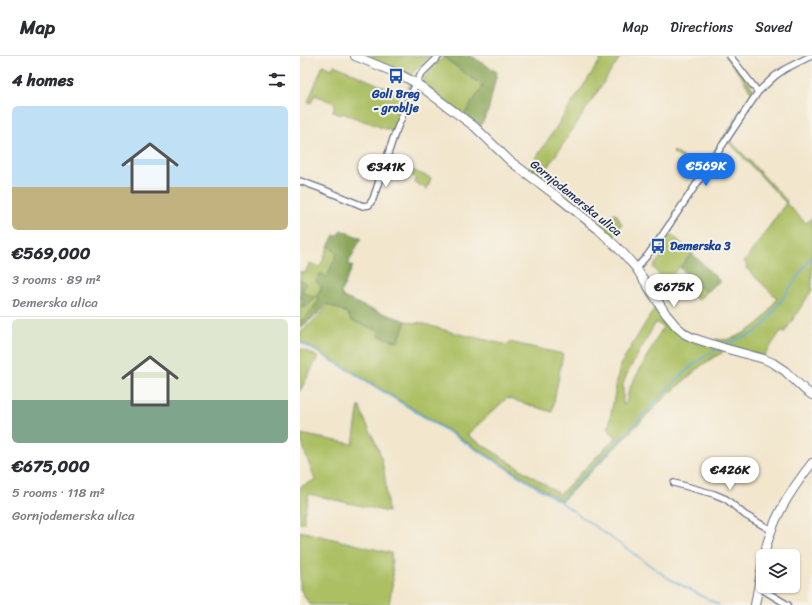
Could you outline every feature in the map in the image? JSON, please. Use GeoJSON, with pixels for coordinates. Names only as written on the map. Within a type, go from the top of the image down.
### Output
{"type":"FeatureCollection","features":[{"type":"Feature","properties":{"kind":"street","name":"Gornjodemerska ulica"},"geometry":{"type":"LineString","coordinates":[[355,56],[401,75],[416,83],[475,127],[510,161],[598,229],[636,268],[666,314],[685,334],[714,345],[773,363],[785,371],[812,395]]}},
{"type":"Feature","properties":{"kind":"street"},"geometry":{"type":"LineString","coordinates":[[300,181],[363,206],[369,205],[373,199],[398,125],[416,83],[421,74],[439,56]]}},
{"type":"Feature","properties":{"kind":"street"},"geometry":{"type":"LineString","coordinates":[[730,56],[758,92]]}},
{"type":"Feature","properties":{"kind":"street"},"geometry":{"type":"LineString","coordinates":[[636,268],[663,234],[758,92],[785,69],[811,56]]}},
{"type":"Feature","properties":{"kind":"street"},"geometry":{"type":"LineString","coordinates":[[766,549],[771,530],[778,513],[812,463]]}},
{"type":"Feature","properties":{"kind":"street"},"geometry":{"type":"LineString","coordinates":[[674,483],[714,494],[726,499],[745,515],[771,530]]}},
{"type":"Feature","properties":{"kind":"street"},"geometry":{"type":"LineString","coordinates":[[754,605],[757,593]]}},
{"type":"Feature","properties":{"kind":"street"},"geometry":{"type":"LineString","coordinates":[[768,593],[788,605]]}},
{"type":"Feature","properties":{"kind":"green space"},"geometry":{"type":"Polygon","coordinates":[[[363,56],[430,56],[412,74],[409,74],[363,56]]]}},
{"type":"Feature","properties":{"kind":"green space"},"geometry":{"type":"Polygon","coordinates":[[[471,56],[497,72],[488,112],[480,127],[464,115],[483,86],[443,57],[471,56]]]}},
{"type":"Feature","properties":{"kind":"green space"},"geometry":{"type":"Polygon","coordinates":[[[603,56],[621,56],[540,179],[528,170],[603,56]]]}},
{"type":"Feature","properties":{"kind":"green space"},"geometry":{"type":"Polygon","coordinates":[[[725,56],[728,56],[755,93],[702,171],[701,171],[673,153],[674,151],[702,170],[752,94],[743,79],[725,56]]]}},
{"type":"Feature","properties":{"kind":"green space"},"geometry":{"type":"Polygon","coordinates":[[[443,57],[483,86],[464,115],[423,84],[423,78],[443,57]]]}},
{"type":"Feature","properties":{"kind":"green space"},"geometry":{"type":"Polygon","coordinates":[[[323,65],[332,69],[334,65],[404,96],[410,84],[413,86],[394,132],[342,113],[341,115],[333,112],[335,105],[334,103],[315,95],[311,103],[308,102],[323,65]]]}},
{"type":"Feature","properties":{"kind":"green space"},"geometry":{"type":"Polygon","coordinates":[[[729,139],[787,201],[786,203],[728,141],[729,139]]]}},
{"type":"Feature","properties":{"kind":"green space"},"geometry":{"type":"Polygon","coordinates":[[[407,168],[431,178],[427,189],[414,182],[416,178],[406,171],[407,168]]]}},
{"type":"Feature","properties":{"kind":"green space"},"geometry":{"type":"Polygon","coordinates":[[[786,203],[806,223],[812,218],[812,290],[784,333],[781,331],[764,356],[715,343],[716,339],[727,340],[743,334],[753,327],[761,321],[777,298],[746,268],[747,265],[744,262],[786,203]]]}},
{"type":"Feature","properties":{"kind":"green space"},"geometry":{"type":"Polygon","coordinates":[[[614,213],[617,215],[622,225],[613,238],[601,228],[614,213]]]}},
{"type":"Feature","properties":{"kind":"green space"},"geometry":{"type":"Polygon","coordinates":[[[341,230],[361,238],[348,264],[353,266],[341,292],[343,297],[368,308],[406,321],[398,342],[379,336],[380,331],[352,321],[347,313],[327,304],[319,313],[300,328],[300,322],[313,309],[319,300],[316,297],[322,287],[316,282],[321,273],[327,277],[337,254],[329,245],[334,235],[338,236],[341,230]]]}},
{"type":"Feature","properties":{"kind":"green space"},"geometry":{"type":"Polygon","coordinates":[[[669,232],[692,253],[665,283],[653,267],[662,255],[656,250],[669,232]]]}},
{"type":"Feature","properties":{"kind":"green space"},"geometry":{"type":"Polygon","coordinates":[[[329,245],[337,254],[327,277],[316,282],[322,286],[316,297],[319,300],[313,309],[300,322],[300,295],[303,301],[302,307],[305,308],[302,291],[306,284],[300,280],[300,271],[305,273],[310,263],[320,267],[329,245]]]}},
{"type":"Feature","properties":{"kind":"green space"},"geometry":{"type":"Polygon","coordinates":[[[692,253],[720,281],[706,292],[680,268],[692,253]]]}},
{"type":"Feature","properties":{"kind":"green space"},"geometry":{"type":"Polygon","coordinates":[[[300,280],[307,284],[302,291],[314,297],[305,308],[302,307],[303,301],[300,295],[300,280]]]}},
{"type":"Feature","properties":{"kind":"green space"},"geometry":{"type":"Polygon","coordinates":[[[694,281],[706,292],[698,301],[686,289],[694,281]]]}},
{"type":"Feature","properties":{"kind":"green space"},"geometry":{"type":"Polygon","coordinates":[[[329,304],[347,313],[352,321],[381,331],[379,335],[398,342],[406,321],[418,324],[418,322],[451,332],[508,345],[509,342],[563,354],[552,412],[507,398],[467,435],[560,494],[616,437],[608,430],[620,365],[657,304],[671,324],[722,350],[722,353],[701,366],[663,399],[562,501],[355,373],[300,341],[300,333],[321,314],[329,304]],[[656,322],[627,374],[623,384],[623,405],[626,403],[629,389],[663,327],[656,322]]]}},
{"type":"Feature","properties":{"kind":"green space"},"geometry":{"type":"Polygon","coordinates":[[[300,348],[318,357],[300,391],[300,348]]]}},
{"type":"Feature","properties":{"kind":"green space"},"geometry":{"type":"Polygon","coordinates":[[[359,405],[363,417],[377,445],[383,466],[388,512],[309,494],[304,514],[304,522],[300,524],[300,487],[315,480],[300,434],[353,444],[359,405]]]}},
{"type":"Feature","properties":{"kind":"green space"},"geometry":{"type":"Polygon","coordinates":[[[300,531],[391,553],[393,579],[389,605],[310,605],[300,589],[300,531]]]}},
{"type":"Feature","properties":{"kind":"waterway"},"geometry":{"type":"LineString","coordinates":[[724,345],[754,333],[764,325],[812,256]]}},
{"type":"Feature","properties":{"kind":"waterway"},"geometry":{"type":"LineString","coordinates":[[300,342],[355,374],[559,501],[668,578],[719,605]]}},
{"type":"Feature","properties":{"kind":"waterway"},"geometry":{"type":"LineString","coordinates":[[559,501],[686,371],[706,355],[717,349]]}},
{"type":"Feature","properties":{"kind":"place","name":"Goli Breg - groblje"},"geometry":{"type":"Point","coordinates":[396,76]}},
{"type":"Feature","properties":{"kind":"place","name":"Demerska 3"},"geometry":{"type":"Point","coordinates":[658,246]}}]}
